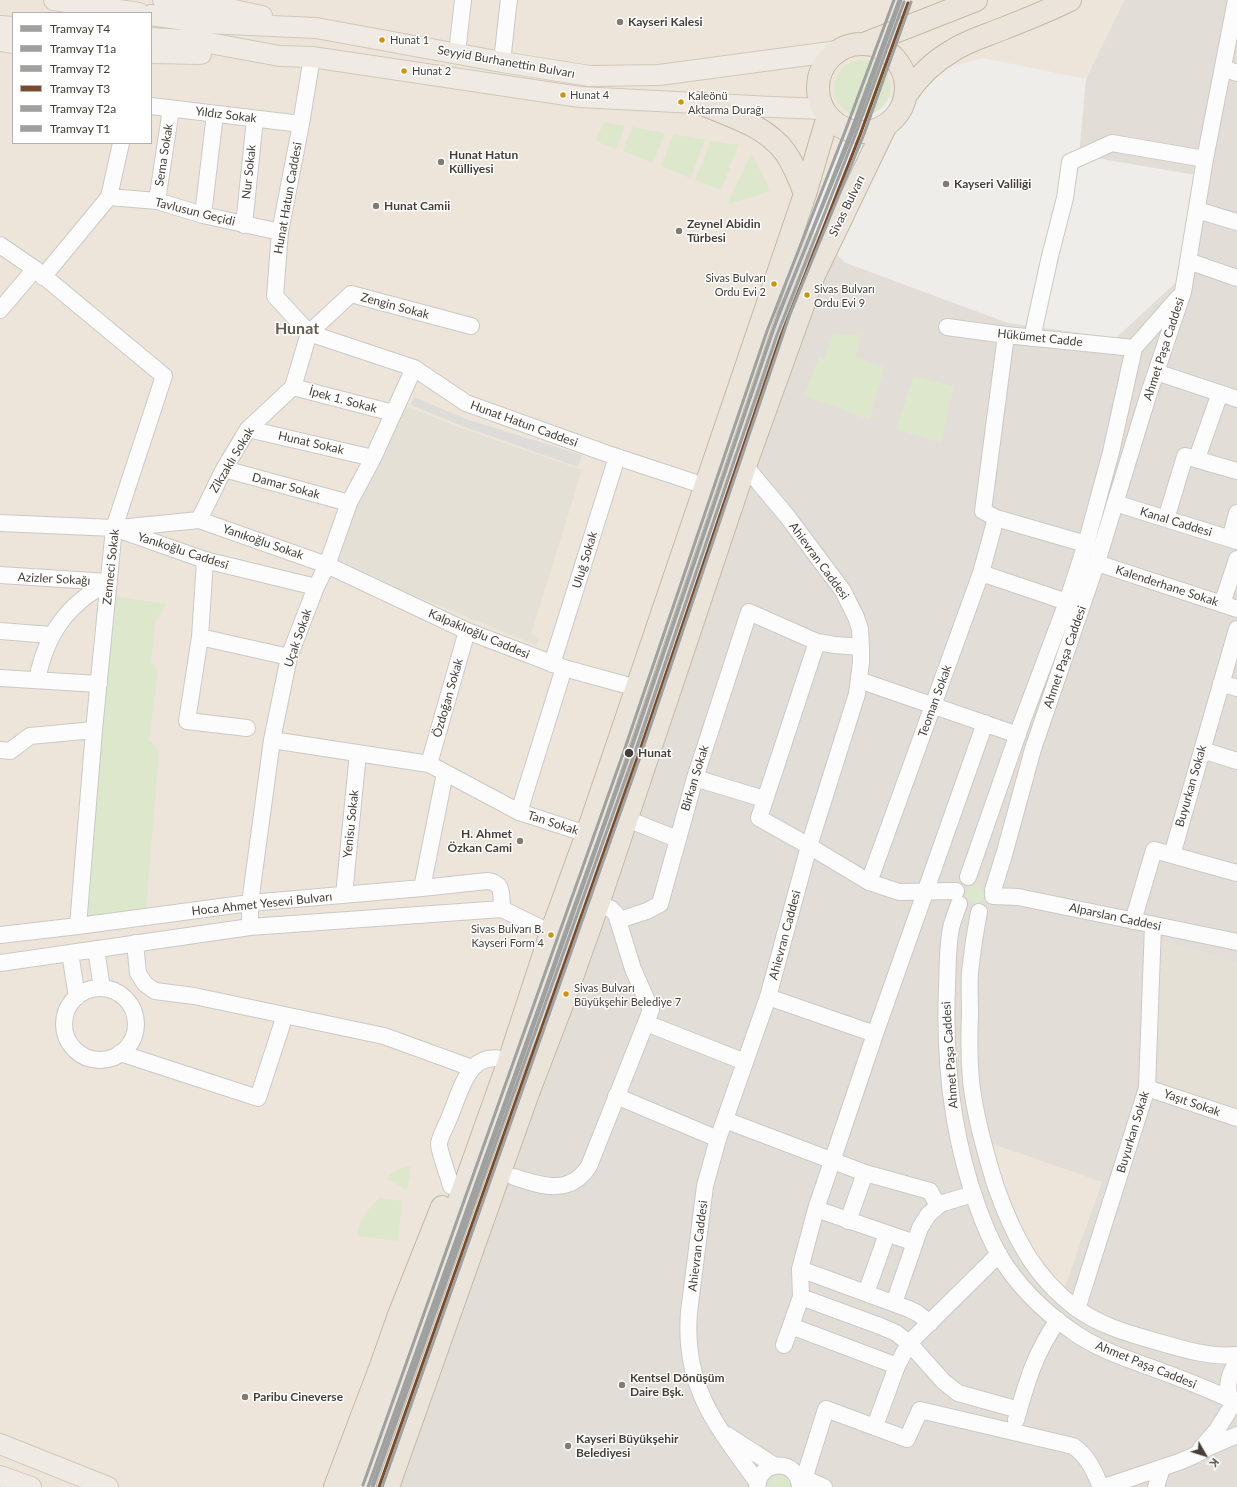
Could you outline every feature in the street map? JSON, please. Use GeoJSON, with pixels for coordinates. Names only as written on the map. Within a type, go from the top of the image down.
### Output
{"type":"FeatureCollection","features":[{"type":"Feature","properties":{"kind":"highway"},"geometry":{"type":"LineString","coordinates":[[976,0],[864,44],[846,47],[838,51],[825,65],[818,82],[819,96],[825,113],[842,128],[860,133],[878,130],[886,125],[899,112],[906,95],[922,75],[952,50],[1070,0]]}},
{"type":"Feature","properties":{"kind":"highway"},"geometry":{"type":"LineString","coordinates":[[864,44],[882,49],[896,60],[904,77],[906,95]]}},
{"type":"Feature","properties":{"kind":"highway"},"geometry":{"type":"LineString","coordinates":[[700,103],[759,128],[774,140],[790,159],[805,194]]}},
{"type":"Feature","properties":{"kind":"highway"},"geometry":{"type":"LineString","coordinates":[[356,1487],[509,1061],[551,934],[587,834],[706,486],[805,194],[825,113]]}},
{"type":"Feature","properties":{"kind":"highway","name":"Sivas Bulvarı"},"geometry":{"type":"LineString","coordinates":[[388,1487],[528,1093],[566,994],[598,904],[745,466],[814,275],[886,125]]}},
{"type":"Feature","properties":{"kind":"highway"},"geometry":{"type":"LineString","coordinates":[[335,1487],[418,1264],[451,1186],[509,1061]]}},
{"type":"Feature","properties":{"kind":"highway"},"geometry":{"type":"LineString","coordinates":[[400,1487],[514,1177],[519,1158],[528,1093]]}},
{"type":"Feature","properties":{"kind":"main road"},"geometry":{"type":"LineString","coordinates":[[54,0],[132,12]]}},
{"type":"Feature","properties":{"kind":"main road"},"geometry":{"type":"LineString","coordinates":[[176,1],[205,4],[316,28]]}},
{"type":"Feature","properties":{"kind":"main road","name":"Seyyid Burhanettin Bulvarı"},"geometry":{"type":"LineString","coordinates":[[152,15],[206,23],[316,28],[502,62],[590,76],[659,76],[838,51]]}},
{"type":"Feature","properties":{"kind":"main road"},"geometry":{"type":"LineString","coordinates":[[0,26],[12,27]]}},
{"type":"Feature","properties":{"kind":"main road","name":"Seyyid Burhanettin Bulvarı"},"geometry":{"type":"LineString","coordinates":[[152,38],[198,42],[280,56],[312,57],[580,98],[700,103],[825,113]]}},
{"type":"Feature","properties":{"kind":"main road"},"geometry":{"type":"LineString","coordinates":[[0,42],[12,43]]}},
{"type":"Feature","properties":{"kind":"main road"},"geometry":{"type":"LineString","coordinates":[[152,53],[280,56]]}},
{"type":"Feature","properties":{"kind":"main road"},"geometry":{"type":"LineString","coordinates":[[0,1444],[108,1487]]}},
{"type":"Feature","properties":{"kind":"main road"},"geometry":{"type":"LineString","coordinates":[[0,1476],[31,1487]]}},
{"type":"Feature","properties":{"kind":"street"},"geometry":{"type":"LineString","coordinates":[[457,53],[463,0]]}},
{"type":"Feature","properties":{"kind":"street"},"geometry":{"type":"LineString","coordinates":[[502,62],[510,0]]}},
{"type":"Feature","properties":{"kind":"street"},"geometry":{"type":"LineString","coordinates":[[1183,292],[1205,159],[1230,71],[1235,9]]}},
{"type":"Feature","properties":{"kind":"street","name":"Hunat Hatun Caddesi"},"geometry":{"type":"LineString","coordinates":[[312,57],[301,124],[280,232],[275,296],[310,333],[414,368],[466,403],[617,457],[706,486]]}},
{"type":"Feature","properties":{"kind":"street","name":"Yıldız Sokak"},"geometry":{"type":"LineString","coordinates":[[152,106],[301,124]]}},
{"type":"Feature","properties":{"kind":"street","name":"Sema Sokak"},"geometry":{"type":"LineString","coordinates":[[157,202],[171,109]]}},
{"type":"Feature","properties":{"kind":"street"},"geometry":{"type":"LineString","coordinates":[[203,215],[215,114]]}},
{"type":"Feature","properties":{"kind":"street","name":"Nur Sokak"},"geometry":{"type":"LineString","coordinates":[[244,225],[255,118]]}},
{"type":"Feature","properties":{"kind":"street"},"geometry":{"type":"LineString","coordinates":[[1032,338],[1050,256],[1065,198],[1070,162],[1112,143],[1205,159]]}},
{"type":"Feature","properties":{"kind":"street"},"geometry":{"type":"LineString","coordinates":[[0,310],[39,273],[109,197],[120,144]]}},
{"type":"Feature","properties":{"kind":"street","name":"Tavlusun Geçidi"},"geometry":{"type":"LineString","coordinates":[[109,197],[157,202],[203,215],[280,232]]}},
{"type":"Feature","properties":{"kind":"street"},"geometry":{"type":"LineString","coordinates":[[1197,210],[1237,222]]}},
{"type":"Feature","properties":{"kind":"street","name":"Zenneci Sokak"},"geometry":{"type":"LineString","coordinates":[[0,245],[39,273],[164,376],[114,528],[94,730],[78,926]]}},
{"type":"Feature","properties":{"kind":"street"},"geometry":{"type":"LineString","coordinates":[[1188,261],[1237,278]]}},
{"type":"Feature","properties":{"kind":"street","name":"Ahmet Paşa Caddesi"},"geometry":{"type":"LineString","coordinates":[[968,877],[1067,602],[1086,544],[1112,452],[1134,348],[1183,292]]}},
{"type":"Feature","properties":{"kind":"street","name":"Ahmet Paşa Caddesi"},"geometry":{"type":"LineString","coordinates":[[993,893],[1033,749],[1097,564],[1156,372],[1183,292]]}},
{"type":"Feature","properties":{"kind":"street","name":"Zengin Sokak"},"geometry":{"type":"LineString","coordinates":[[310,333],[351,294],[471,326]]}},
{"type":"Feature","properties":{"kind":"street","name":"Hükümet Cadde"},"geometry":{"type":"LineString","coordinates":[[946,327],[1032,338],[1134,348]]}},
{"type":"Feature","properties":{"kind":"street","name":"Zikzaklı Sokak"},"geometry":{"type":"LineString","coordinates":[[199,520],[224,469],[248,429],[293,387],[310,333]]}},
{"type":"Feature","properties":{"kind":"street"},"geometry":{"type":"LineString","coordinates":[[1006,335],[984,511],[996,518],[1086,544]]}},
{"type":"Feature","properties":{"kind":"street","name":"Uçak Sokak"},"geometry":{"type":"LineString","coordinates":[[250,927],[250,903],[272,740],[289,657],[316,587],[327,565],[349,503],[373,458],[414,368]]}},
{"type":"Feature","properties":{"kind":"street"},"geometry":{"type":"LineString","coordinates":[[1156,372],[1237,399]]}},
{"type":"Feature","properties":{"kind":"street","name":"İpek 1. Sokak"},"geometry":{"type":"LineString","coordinates":[[293,387],[393,413]]}},
{"type":"Feature","properties":{"kind":"street"},"geometry":{"type":"LineString","coordinates":[[1197,458],[1220,393]]}},
{"type":"Feature","properties":{"kind":"street","name":"Hunat Sokak"},"geometry":{"type":"LineString","coordinates":[[248,429],[373,458]]}},
{"type":"Feature","properties":{"kind":"street"},"geometry":{"type":"LineString","coordinates":[[1166,519],[1185,456],[1197,458],[1237,471]]}},
{"type":"Feature","properties":{"kind":"street","name":"Uluğ Sokak"},"geometry":{"type":"LineString","coordinates":[[519,812],[558,666],[617,457]]}},
{"type":"Feature","properties":{"kind":"street","name":"Ahievran Caddesi"},"geometry":{"type":"LineString","coordinates":[[745,466],[787,516],[843,591],[856,617],[860,629],[862,647],[857,694],[809,846],[768,997],[718,1139],[705,1186],[688,1328],[689,1350],[694,1377],[706,1406],[720,1431],[758,1485]]}},
{"type":"Feature","properties":{"kind":"street","name":"Damar Sokak"},"geometry":{"type":"LineString","coordinates":[[224,469],[349,503]]}},
{"type":"Feature","properties":{"kind":"street","name":"Kanal Caddesi"},"geometry":{"type":"LineString","coordinates":[[1115,503],[1233,540]]}},
{"type":"Feature","properties":{"kind":"street"},"geometry":{"type":"LineString","coordinates":[[1233,540],[1237,513]]}},
{"type":"Feature","properties":{"kind":"street","name":"Teoman Sokak"},"geometry":{"type":"LineString","coordinates":[[869,882],[981,573],[996,518]]}},
{"type":"Feature","properties":{"kind":"street"},"geometry":{"type":"LineString","coordinates":[[114,528],[199,520]]}},
{"type":"Feature","properties":{"kind":"street","name":"Yanıkoğlu Sokak"},"geometry":{"type":"LineString","coordinates":[[199,520],[327,565]]}},
{"type":"Feature","properties":{"kind":"street","name":"Yanıkoğlu Caddesi"},"geometry":{"type":"LineString","coordinates":[[0,523],[114,528],[204,560],[316,587]]}},
{"type":"Feature","properties":{"kind":"street"},"geometry":{"type":"LineString","coordinates":[[1230,606],[1237,559]]}},
{"type":"Feature","properties":{"kind":"street"},"geometry":{"type":"LineString","coordinates":[[204,560],[200,638],[187,721],[247,728]]}},
{"type":"Feature","properties":{"kind":"street","name":"Kalenderhane Sokak"},"geometry":{"type":"LineString","coordinates":[[1097,564],[1230,606]]}},
{"type":"Feature","properties":{"kind":"street","name":"Kalpaklıoğlu Caddesi"},"geometry":{"type":"LineString","coordinates":[[327,565],[467,631],[558,666],[637,688]]}},
{"type":"Feature","properties":{"kind":"street"},"geometry":{"type":"LineString","coordinates":[[981,573],[1067,602]]}},
{"type":"Feature","properties":{"kind":"street","name":"Azizler Sokağı"},"geometry":{"type":"LineString","coordinates":[[0,576],[109,582]]}},
{"type":"Feature","properties":{"kind":"street"},"geometry":{"type":"LineString","coordinates":[[36,680],[44,650],[51,636],[66,614],[86,596],[109,582]]}},
{"type":"Feature","properties":{"kind":"street","name":"Birkan Sokak"},"geometry":{"type":"LineString","coordinates":[[619,920],[660,904],[695,778],[749,612],[818,642]]}},
{"type":"Feature","properties":{"kind":"street","name":"Buyurkan Sokak"},"geometry":{"type":"LineString","coordinates":[[1172,855],[1237,629]]}},
{"type":"Feature","properties":{"kind":"street"},"geometry":{"type":"LineString","coordinates":[[0,631],[51,636]]}},
{"type":"Feature","properties":{"kind":"street","name":"Özdoğan Sokak"},"geometry":{"type":"LineString","coordinates":[[429,764],[467,631]]}},
{"type":"Feature","properties":{"kind":"street"},"geometry":{"type":"LineString","coordinates":[[200,638],[289,657]]}},
{"type":"Feature","properties":{"kind":"street"},"geometry":{"type":"LineString","coordinates":[[862,647],[835,646],[818,642],[764,799],[759,818],[869,882],[899,892],[925,893],[957,898],[968,911],[979,912],[989,906],[993,893],[990,884],[986,879],[974,875],[962,880],[957,898]]}},
{"type":"Feature","properties":{"kind":"street"},"geometry":{"type":"LineString","coordinates":[[0,678],[99,684]]}},
{"type":"Feature","properties":{"kind":"street"},"geometry":{"type":"LineString","coordinates":[[859,680],[1018,735]]}},
{"type":"Feature","properties":{"kind":"street"},"geometry":{"type":"LineString","coordinates":[[1222,683],[1237,688]]}},
{"type":"Feature","properties":{"kind":"street"},"geometry":{"type":"LineString","coordinates":[[784,1345],[801,1297],[800,1269],[816,1209],[875,1034],[985,723]]}},
{"type":"Feature","properties":{"kind":"street"},"geometry":{"type":"LineString","coordinates":[[0,750],[10,751],[30,736],[94,730]]}},
{"type":"Feature","properties":{"kind":"street"},"geometry":{"type":"LineString","coordinates":[[272,740],[429,764]]}},
{"type":"Feature","properties":{"kind":"street"},"geometry":{"type":"LineString","coordinates":[[1202,750],[1237,761]]}},
{"type":"Feature","properties":{"kind":"street","name":"Yenisu Sokak"},"geometry":{"type":"LineString","coordinates":[[344,895],[358,753]]}},
{"type":"Feature","properties":{"kind":"street","name":"Tan Sokak"},"geometry":{"type":"LineString","coordinates":[[429,764],[519,812],[587,834]]}},
{"type":"Feature","properties":{"kind":"street"},"geometry":{"type":"LineString","coordinates":[[422,888],[445,773]]}},
{"type":"Feature","properties":{"kind":"street"},"geometry":{"type":"LineString","coordinates":[[695,778],[764,799]]}},
{"type":"Feature","properties":{"kind":"street"},"geometry":{"type":"LineString","coordinates":[[627,819],[677,839]]}},
{"type":"Feature","properties":{"kind":"street"},"geometry":{"type":"LineString","coordinates":[[1133,920],[1154,850],[1237,873]]}},
{"type":"Feature","properties":{"kind":"street","name":"Hoca Ahmet Yesevi Bulvarı"},"geometry":{"type":"LineString","coordinates":[[0,935],[250,903],[487,881],[493,881],[498,884],[501,889],[502,909],[250,927],[0,963]]}},
{"type":"Feature","properties":{"kind":"street","name":"Alparslan Caddesi"},"geometry":{"type":"LineString","coordinates":[[993,893],[1237,942]]}},
{"type":"Feature","properties":{"kind":"street","name":"Ahmet Paşa Caddesi"},"geometry":{"type":"LineString","coordinates":[[957,898],[949,944],[947,995],[948,1058],[954,1114],[964,1162],[973,1194],[986,1230],[999,1254],[1024,1289],[1072,1332],[1097,1346],[1213,1391],[1234,1405]]}},
{"type":"Feature","properties":{"kind":"street"},"geometry":{"type":"LineString","coordinates":[[514,1177],[532,1183],[551,1186],[566,1185],[579,1178],[589,1166],[651,1010],[633,969],[616,914],[611,909],[598,904]]}},
{"type":"Feature","properties":{"kind":"street"},"geometry":{"type":"LineString","coordinates":[[502,909],[551,934]]}},
{"type":"Feature","properties":{"kind":"street","name":"Ahmet Paşa Caddesi"},"geometry":{"type":"LineString","coordinates":[[979,912],[970,973],[969,1036],[971,1080],[983,1146],[1005,1212],[1019,1243],[1042,1276],[1064,1299],[1090,1317],[1117,1330],[1163,1344],[1195,1352],[1218,1355],[1237,1355]]}},
{"type":"Feature","properties":{"kind":"street","name":"Buyurkan Sokak"},"geometry":{"type":"LineString","coordinates":[[1077,1309],[1147,1088],[1153,925]]}},
{"type":"Feature","properties":{"kind":"street"},"geometry":{"type":"LineString","coordinates":[[135,943],[138,973],[145,984],[155,991],[194,996],[384,1036],[472,1068]]}},
{"type":"Feature","properties":{"kind":"street"},"geometry":{"type":"LineString","coordinates":[[96,949],[102,988]]}},
{"type":"Feature","properties":{"kind":"street"},"geometry":{"type":"LineString","coordinates":[[70,952],[77,997]]}},
{"type":"Feature","properties":{"kind":"street"},"geometry":{"type":"LineString","coordinates":[[102,988],[119,993],[126,999],[135,1013],[135,1030],[133,1039],[120,1053],[106,1059],[98,1059],[81,1054],[75,1049],[68,1038],[64,1026],[68,1009],[77,997],[86,991],[102,988]]}},
{"type":"Feature","properties":{"kind":"street"},"geometry":{"type":"LineString","coordinates":[[768,997],[875,1034]]}},
{"type":"Feature","properties":{"kind":"street"},"geometry":{"type":"LineString","coordinates":[[120,1053],[258,1098],[285,1015]]}},
{"type":"Feature","properties":{"kind":"street"},"geometry":{"type":"LineString","coordinates":[[646,1023],[744,1062]]}},
{"type":"Feature","properties":{"kind":"street"},"geometry":{"type":"LineString","coordinates":[[451,1186],[439,1144],[467,1075],[472,1068],[480,1062],[491,1058],[503,1058],[509,1061]]}},
{"type":"Feature","properties":{"kind":"street","name":"Yaşıt Sokak"},"geometry":{"type":"LineString","coordinates":[[1147,1088],[1237,1118]]}},
{"type":"Feature","properties":{"kind":"street"},"geometry":{"type":"LineString","coordinates":[[616,1096],[718,1139]]}},
{"type":"Feature","properties":{"kind":"street"},"geometry":{"type":"LineString","coordinates":[[725,1120],[865,1173],[930,1191],[938,1206]]}},
{"type":"Feature","properties":{"kind":"street"},"geometry":{"type":"LineString","coordinates":[[848,1221],[865,1173]]}},
{"type":"Feature","properties":{"kind":"street"},"geometry":{"type":"LineString","coordinates":[[894,1303],[924,1221],[938,1206],[949,1200],[973,1194]]}},
{"type":"Feature","properties":{"kind":"street"},"geometry":{"type":"LineString","coordinates":[[816,1209],[915,1243]]}},
{"type":"Feature","properties":{"kind":"street"},"geometry":{"type":"LineString","coordinates":[[866,1293],[887,1234]]}},
{"type":"Feature","properties":{"kind":"street"},"geometry":{"type":"LineString","coordinates":[[875,1426],[897,1366],[909,1343],[999,1254]]}},
{"type":"Feature","properties":{"kind":"street"},"geometry":{"type":"LineString","coordinates":[[800,1269],[894,1303],[917,1313],[930,1323]]}},
{"type":"Feature","properties":{"kind":"street"},"geometry":{"type":"LineString","coordinates":[[801,1297],[888,1329],[909,1343],[944,1382],[958,1393],[1019,1410]]}},
{"type":"Feature","properties":{"kind":"street"},"geometry":{"type":"LineString","coordinates":[[1013,1432],[1032,1367],[1044,1342],[1058,1320]]}},
{"type":"Feature","properties":{"kind":"street"},"geometry":{"type":"LineString","coordinates":[[791,1326],[897,1366]]}},
{"type":"Feature","properties":{"kind":"street"},"geometry":{"type":"LineString","coordinates":[[1195,1455],[1217,1430],[1234,1405],[1228,1393],[1228,1381],[1230,1374],[1237,1363]]}},
{"type":"Feature","properties":{"kind":"street"},"geometry":{"type":"LineString","coordinates":[[824,1487],[801,1481],[826,1409],[907,1439],[920,1410],[1073,1446],[1081,1451],[1088,1459],[1102,1487],[1161,1481],[1195,1455],[1237,1435]]}},
{"type":"Feature","properties":{"kind":"street","name":"Ahievran Caddesi"},"geometry":{"type":"LineString","coordinates":[[720,1431],[775,1466],[788,1467],[801,1481]]}},
{"type":"Feature","properties":{"kind":"street"},"geometry":{"type":"LineString","coordinates":[[758,1485],[764,1472],[775,1466]]}},
{"type":"Feature","properties":{"kind":"shaded area"},"geometry":{"type":"Polygon","coordinates":[[[0,0],[1124,0],[1086,79],[983,58],[954,66],[931,79],[911,105],[860,88],[806,229],[370,1487],[0,1487],[0,0]]]}},
{"type":"Feature","properties":{"kind":"shaded area"},"geometry":{"type":"Polygon","coordinates":[[[1124,0],[1237,0],[1237,1487],[370,1487],[806,229],[836,244],[838,256],[846,263],[1008,323],[1116,338],[1176,282],[1195,175],[1079,155],[1086,79],[1124,0]]]}},
{"type":"Feature","properties":{"kind":"shaded area"},"geometry":{"type":"Polygon","coordinates":[[[414,397],[466,419],[582,455],[578,467],[462,426],[411,405],[414,397]]]}},
{"type":"Feature","properties":{"kind":"shaded area"},"geometry":{"type":"Polygon","coordinates":[[[392,401],[461,428],[582,470],[531,634],[540,638],[536,645],[406,592],[327,554],[392,401]]]}},
{"type":"Feature","properties":{"kind":"shaded area"},"geometry":{"type":"Polygon","coordinates":[[[1161,940],[1237,962],[1237,1117],[1150,1087],[1161,940]]]}},
{"type":"Feature","properties":{"kind":"shaded area"},"geometry":{"type":"Polygon","coordinates":[[[993,1144],[1102,1182],[1064,1290],[1022,1233],[1005,1193],[993,1144]]]}},
{"type":"Feature","properties":{"kind":"green space"},"geometry":{"type":"Polygon","coordinates":[[[856,60],[868,60],[878,64],[886,72],[890,82],[890,94],[886,104],[878,112],[868,116],[856,116],[846,112],[838,104],[834,94],[834,82],[838,72],[846,64],[856,60]]]}},
{"type":"Feature","properties":{"kind":"green space"},"geometry":{"type":"Polygon","coordinates":[[[604,122],[625,126],[616,149],[596,141],[604,122]]]}},
{"type":"Feature","properties":{"kind":"green space"},"geometry":{"type":"Polygon","coordinates":[[[632,127],[665,133],[653,163],[623,151],[632,127]]]}},
{"type":"Feature","properties":{"kind":"green space"},"geometry":{"type":"Polygon","coordinates":[[[674,134],[705,140],[690,178],[661,166],[674,134]]]}},
{"type":"Feature","properties":{"kind":"green space"},"geometry":{"type":"Polygon","coordinates":[[[711,141],[738,145],[721,190],[695,180],[711,141]]]}},
{"type":"Feature","properties":{"kind":"green space"},"geometry":{"type":"Polygon","coordinates":[[[751,154],[771,191],[728,204],[751,154]]]}},
{"type":"Feature","properties":{"kind":"green space"},"geometry":{"type":"Polygon","coordinates":[[[834,334],[861,335],[856,358],[884,367],[870,420],[804,395],[819,357],[824,359],[834,334]]]}},
{"type":"Feature","properties":{"kind":"green space"},"geometry":{"type":"Polygon","coordinates":[[[914,376],[954,387],[941,443],[896,429],[914,376]]]}},
{"type":"Feature","properties":{"kind":"green space"},"geometry":{"type":"Polygon","coordinates":[[[108,595],[166,604],[155,622],[151,662],[158,670],[149,740],[159,751],[146,909],[79,917],[108,595]]]}},
{"type":"Feature","properties":{"kind":"green space"},"geometry":{"type":"Polygon","coordinates":[[[971,885],[979,885],[984,890],[982,901],[979,903],[971,903],[966,898],[966,890],[971,885]]]}},
{"type":"Feature","properties":{"kind":"green space"},"geometry":{"type":"Polygon","coordinates":[[[411,1166],[407,1190],[387,1179],[392,1173],[411,1166]]]}},
{"type":"Feature","properties":{"kind":"green space"},"geometry":{"type":"Polygon","coordinates":[[[379,1198],[402,1201],[398,1241],[359,1236],[357,1233],[365,1214],[379,1198]]]}},
{"type":"Feature","properties":{"kind":"green space"},"geometry":{"type":"Polygon","coordinates":[[[777,1475],[783,1475],[787,1478],[791,1487],[767,1487],[770,1478],[777,1475]]]}},
{"type":"Feature","properties":{"kind":"tram line","name":"T2"},"geometry":{"type":"LineString","coordinates":[[363,1485],[624,751],[767,331],[846,129],[894,0]]}},
{"type":"Feature","properties":{"kind":"tram line","name":"T4"},"geometry":{"type":"LineString","coordinates":[[368,1487],[629,753],[772,333],[851,131],[899,0]]}},
{"type":"Feature","properties":{"kind":"tram line","name":"T1"},"geometry":{"type":"LineString","coordinates":[[372,1485],[630,753],[780,310],[854,130],[901,0]]}},
{"type":"Feature","properties":{"kind":"tram line","name":"T1a"},"geometry":{"type":"LineString","coordinates":[[373,1487],[634,755],[777,335],[856,133],[904,2]]}},
{"type":"Feature","properties":{"kind":"tram line","name":"T2a"},"geometry":{"type":"LineString","coordinates":[[382,1487],[640,757],[790,314],[864,134],[911,2]]}},
{"type":"Feature","properties":{"kind":"tram line","name":"T3"},"geometry":{"type":"LineString","coordinates":[[379,1487],[638,756],[781,336],[860,135],[908,3]]}},
{"type":"Feature","properties":{"kind":"place","name":"Kayseri Kalesi"},"geometry":{"type":"Point","coordinates":[620,22]}},
{"type":"Feature","properties":{"kind":"place","name":"Hunat 1"},"geometry":{"type":"Point","coordinates":[382,40]}},
{"type":"Feature","properties":{"kind":"place","name":"Hunat 2"},"geometry":{"type":"Point","coordinates":[404,71]}},
{"type":"Feature","properties":{"kind":"place","name":"Hunat 4"},"geometry":{"type":"Point","coordinates":[563,95]}},
{"type":"Feature","properties":{"kind":"place","name":"Kaleönü Aktarma Durağı"},"geometry":{"type":"Point","coordinates":[681,102]}},
{"type":"Feature","properties":{"kind":"place","name":"Hunat Hatun Külliyesi"},"geometry":{"type":"Point","coordinates":[441,162]}},
{"type":"Feature","properties":{"kind":"place","name":"Kayseri Valiliği"},"geometry":{"type":"Point","coordinates":[946,184]}},
{"type":"Feature","properties":{"kind":"place","name":"Hunat Camii"},"geometry":{"type":"Point","coordinates":[376,206]}},
{"type":"Feature","properties":{"kind":"place","name":"Zeynel Abidin Türbesi"},"geometry":{"type":"Point","coordinates":[679,231]}},
{"type":"Feature","properties":{"kind":"place","name":"Sivas Bulvarı Ordu Evi 2"},"geometry":{"type":"Point","coordinates":[774,284]}},
{"type":"Feature","properties":{"kind":"place","name":"Sivas Bulvarı Ordu Evi 9"},"geometry":{"type":"Point","coordinates":[807,295]}},
{"type":"Feature","properties":{"kind":"place","name":"Hunat"},"geometry":{"type":"Point","coordinates":[629,753]}},
{"type":"Feature","properties":{"kind":"place","name":"H. Ahmet Özkan Cami"},"geometry":{"type":"Point","coordinates":[520,841]}},
{"type":"Feature","properties":{"kind":"place","name":"Sivas Bulvarı B. Kayseri Form 4"},"geometry":{"type":"Point","coordinates":[551,935]}},
{"type":"Feature","properties":{"kind":"place","name":"Sivas Bulvarı Büyükşehir Belediye 7"},"geometry":{"type":"Point","coordinates":[566,994]}},
{"type":"Feature","properties":{"kind":"place","name":"Kentsel Dönüşüm Daire Bşk."},"geometry":{"type":"Point","coordinates":[622,1385]}},
{"type":"Feature","properties":{"kind":"place","name":"Paribu Cineverse"},"geometry":{"type":"Point","coordinates":[245,1397]}},
{"type":"Feature","properties":{"kind":"place","name":"Kayseri Büyükşehir Belediyesi"},"geometry":{"type":"Point","coordinates":[568,1446]}},
{"type":"Feature","properties":{"kind":"district","name":"Hunat"},"geometry":{"type":"Point","coordinates":[297,329]}}]}
